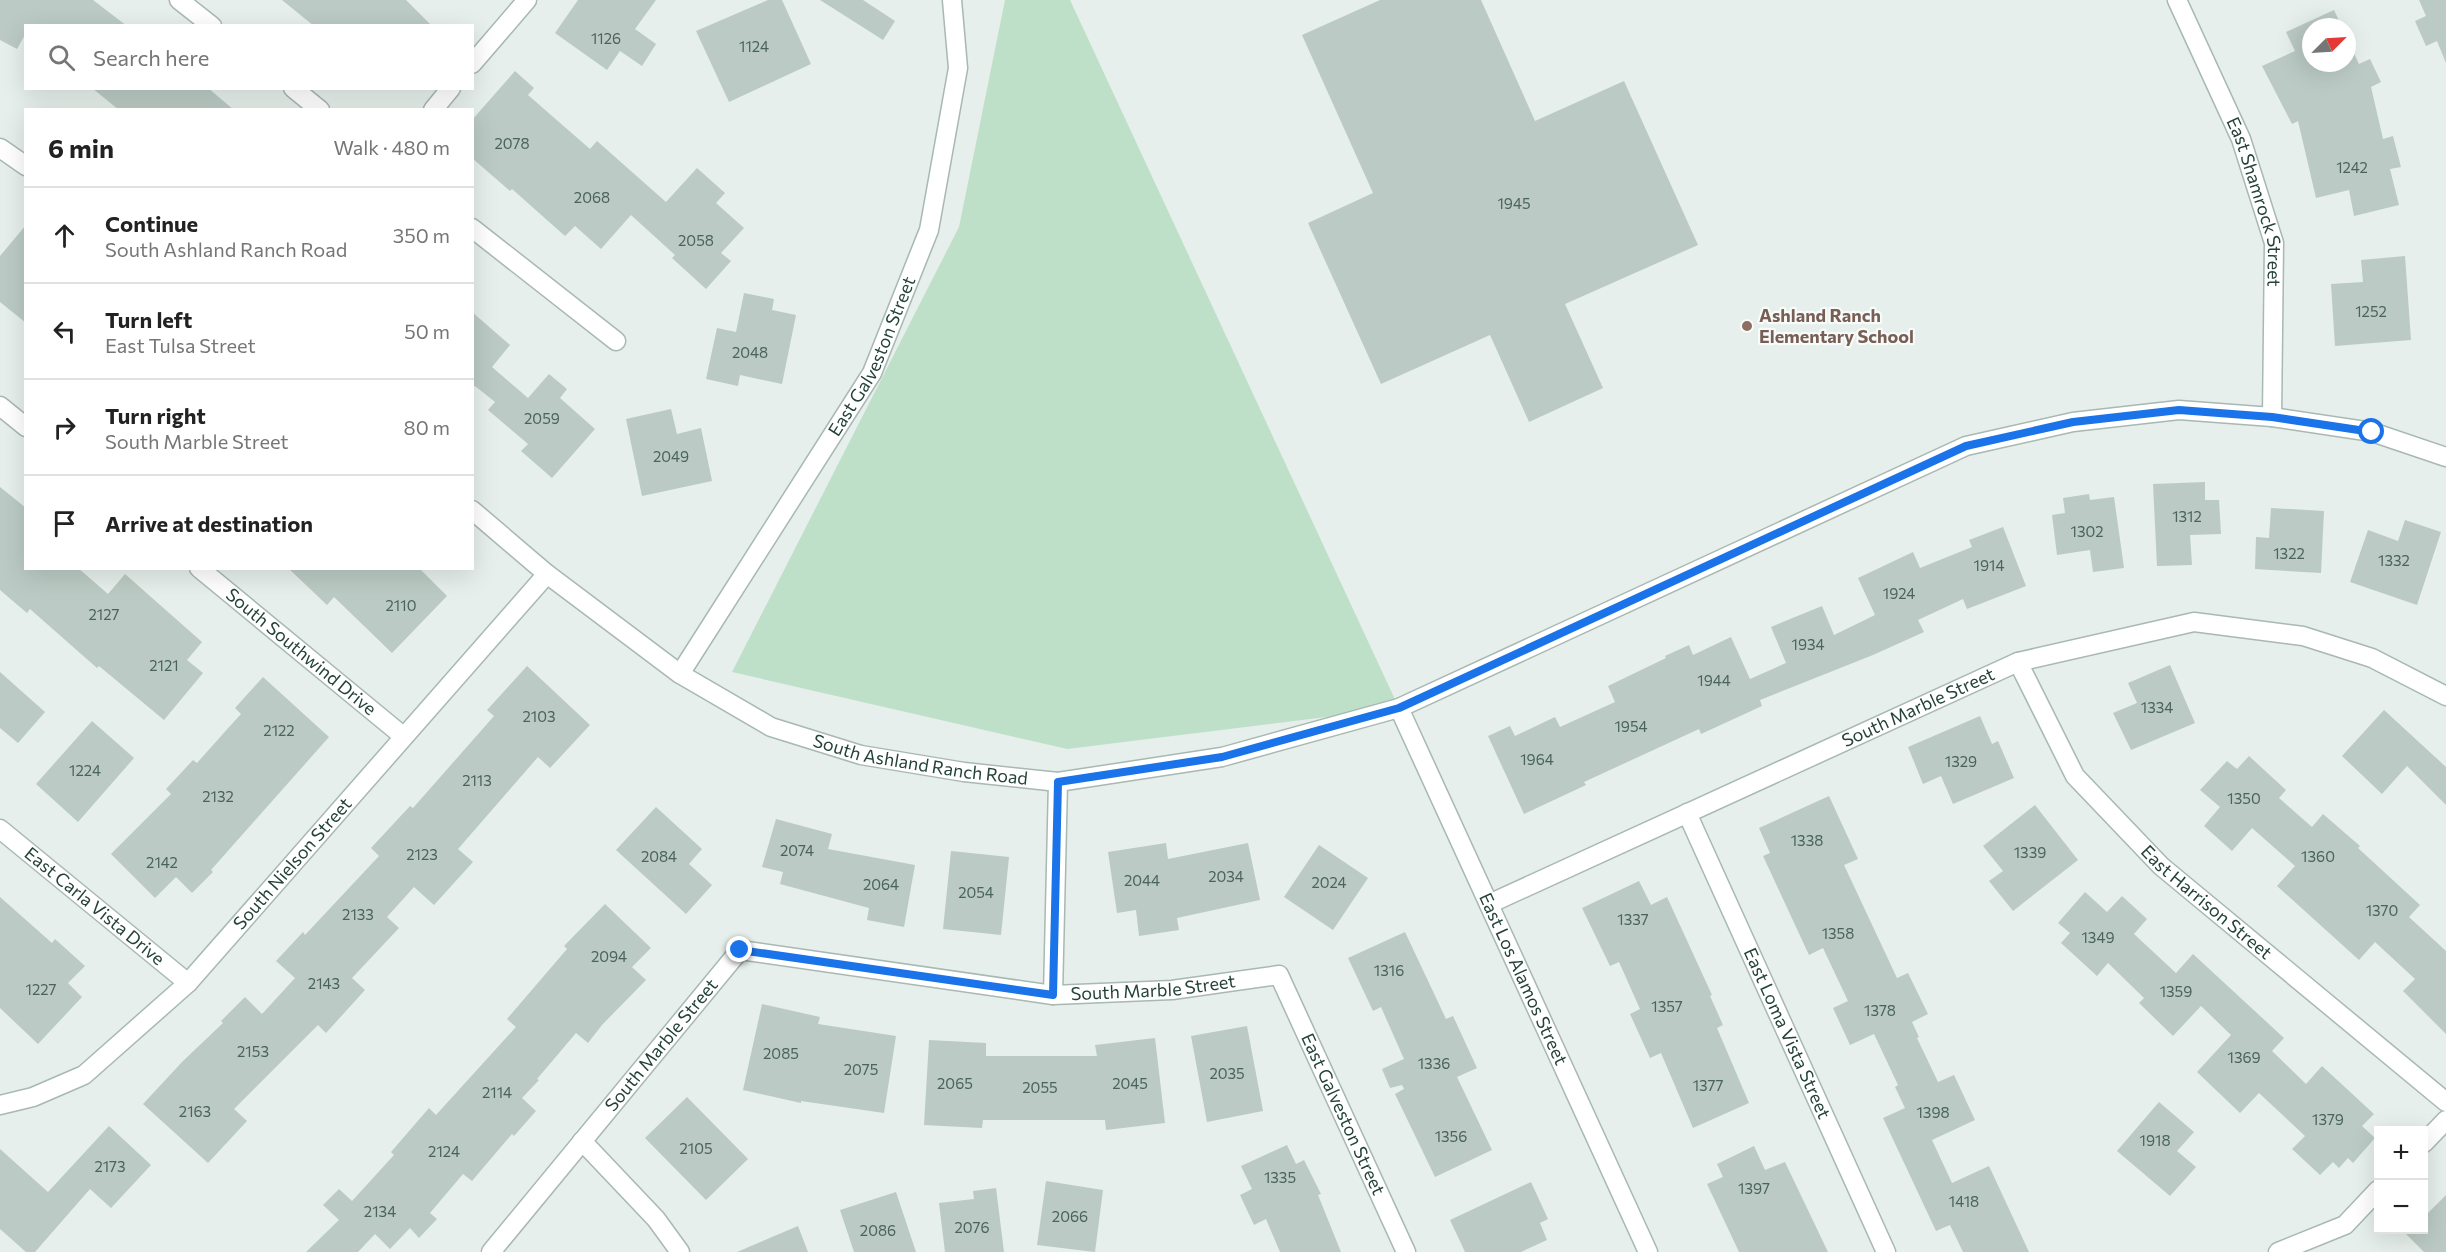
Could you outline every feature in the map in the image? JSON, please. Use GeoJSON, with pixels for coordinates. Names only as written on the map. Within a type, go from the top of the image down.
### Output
{"type":"FeatureCollection","features":[{"type":"Feature","properties":{"kind":"street"},"geometry":{"type":"LineString","coordinates":[[179,0],[209,24]]}},
{"type":"Feature","properties":{"kind":"street"},"geometry":{"type":"LineString","coordinates":[[474,62],[526,0]]}},
{"type":"Feature","properties":{"kind":"street","name":"East Galveston Street"},"geometry":{"type":"LineString","coordinates":[[680,674],[872,373],[929,230],[958,68],[952,0]]}},
{"type":"Feature","properties":{"kind":"street","name":"East Shamrock Street"},"geometry":{"type":"LineString","coordinates":[[2177,0],[2241,139],[2274,243],[2272,417]]}},
{"type":"Feature","properties":{"kind":"street"},"geometry":{"type":"LineString","coordinates":[[295,90],[318,108]]}},
{"type":"Feature","properties":{"kind":"street"},"geometry":{"type":"LineString","coordinates":[[435,108],[449,90]]}},
{"type":"Feature","properties":{"kind":"street"},"geometry":{"type":"LineString","coordinates":[[0,148],[24,165]]}},
{"type":"Feature","properties":{"kind":"street"},"geometry":{"type":"LineString","coordinates":[[474,230],[616,341]]}},
{"type":"Feature","properties":{"kind":"street"},"geometry":{"type":"LineString","coordinates":[[0,406],[24,425]]}},
{"type":"Feature","properties":{"kind":"street","name":"South Ashland Ranch Road"},"geometry":{"type":"LineString","coordinates":[[474,512],[547,574],[680,674],[771,728],[861,754],[964,772],[1058,782],[1222,757],[1399,708],[1966,446],[2073,422],[2179,410],[2272,417],[2372,432],[2446,457]]}},
{"type":"Feature","properties":{"kind":"street","name":"South Southwind Drive"},"geometry":{"type":"LineString","coordinates":[[200,570],[403,736]]}},
{"type":"Feature","properties":{"kind":"street","name":"South Nielson Street"},"geometry":{"type":"LineString","coordinates":[[0,1105],[33,1097],[84,1074],[188,983],[547,574]]}},
{"type":"Feature","properties":{"kind":"street","name":"South Marble Street"},"geometry":{"type":"LineString","coordinates":[[1489,904],[2018,662],[2194,622],[2303,636],[2372,658],[2446,696]]}},
{"type":"Feature","properties":{"kind":"street","name":"East Harrison Street"},"geometry":{"type":"LineString","coordinates":[[2018,662],[2075,776],[2161,866],[2446,1102]]}},
{"type":"Feature","properties":{"kind":"street","name":"East Los Alamos Street"},"geometry":{"type":"LineString","coordinates":[[1399,708],[1648,1252]]}},
{"type":"Feature","properties":{"kind":"street"},"geometry":{"type":"LineString","coordinates":[[1053,995],[1058,782]]}},
{"type":"Feature","properties":{"kind":"street","name":"East Loma Vista Street"},"geometry":{"type":"LineString","coordinates":[[1687,813],[1886,1252]]}},
{"type":"Feature","properties":{"kind":"street","name":"East Carla Vista Drive"},"geometry":{"type":"LineString","coordinates":[[0,829],[188,983]]}},
{"type":"Feature","properties":{"kind":"street","name":"South Marble Street"},"geometry":{"type":"LineString","coordinates":[[491,1252],[740,950],[1053,995],[1172,990],[1279,975]]}},
{"type":"Feature","properties":{"kind":"street","name":"East Galveston Street"},"geometry":{"type":"LineString","coordinates":[[1279,975],[1406,1252]]}},
{"type":"Feature","properties":{"kind":"street"},"geometry":{"type":"LineString","coordinates":[[2428,1139],[2446,1120]]}},
{"type":"Feature","properties":{"kind":"street"},"geometry":{"type":"LineString","coordinates":[[582,1141],[656,1219],[680,1252]]}},
{"type":"Feature","properties":{"kind":"street"},"geometry":{"type":"LineString","coordinates":[[2278,1252],[2345,1225],[2374,1195]]}},
{"type":"Feature","properties":{"kind":"green space"},"geometry":{"type":"Polygon","coordinates":[[[1005,0],[1070,0],[1399,708],[1067,749],[732,672],[959,227],[1005,0]]]}},
{"type":"Feature","properties":{"kind":"building"},"geometry":{"type":"Polygon","coordinates":[[[0,0],[93,0],[124,24],[24,24],[24,37],[17,49],[0,40],[0,0]]]}},
{"type":"Feature","properties":{"kind":"building"},"geometry":{"type":"Polygon","coordinates":[[[282,0],[406,0],[430,24],[312,24],[282,0]]]}},
{"type":"Feature","properties":{"kind":"building"},"geometry":{"type":"Polygon","coordinates":[[[578,0],[656,0],[635,29],[656,44],[642,66],[620,51],[607,70],[555,33],[578,0]]]}},
{"type":"Feature","properties":{"kind":"building"},"geometry":{"type":"Polygon","coordinates":[[[768,0],[782,0],[811,64],[729,102],[696,31],[768,0]]]}},
{"type":"Feature","properties":{"kind":"building"},"geometry":{"type":"Polygon","coordinates":[[[820,0],[863,0],[895,21],[883,40],[820,0]]]}},
{"type":"Feature","properties":{"kind":"building"},"geometry":{"type":"Polygon","coordinates":[[[1380,0],[1481,0],[1535,121],[1624,81],[1698,245],[1565,304],[1603,388],[1529,422],[1490,335],[1381,384],[1308,223],[1373,193],[1302,35],[1380,0]]]}},
{"type":"Feature","properties":{"kind":"building"},"geometry":{"type":"Polygon","coordinates":[[[2419,0],[2446,0],[2446,63],[2437,41],[2426,46],[2415,21],[2426,16],[2419,0]]]}},
{"type":"Feature","properties":{"kind":"building"},"geometry":{"type":"Polygon","coordinates":[[[2334,10],[2338,18],[2317,18],[2334,10]]]}},
{"type":"Feature","properties":{"kind":"building"},"geometry":{"type":"Polygon","coordinates":[[[2302,25],[2302,72],[2356,72],[2356,58],[2359,64],[2370,59],[2381,82],[2371,87],[2383,139],[2393,136],[2401,167],[2390,169],[2399,205],[2354,216],[2349,190],[2316,198],[2298,121],[2292,124],[2262,66],[2295,51],[2286,32],[2302,25]]]}},
{"type":"Feature","properties":{"kind":"building"},"geometry":{"type":"Polygon","coordinates":[[[515,71],[534,88],[528,95],[590,149],[597,141],[666,202],[697,168],[725,193],[716,203],[744,228],[721,253],[731,261],[706,289],[672,258],[675,255],[631,215],[601,249],[575,226],[565,236],[512,189],[510,191],[474,160],[474,118],[515,71]]]}},
{"type":"Feature","properties":{"kind":"building"},"geometry":{"type":"Polygon","coordinates":[[[94,90],[210,90],[232,108],[117,108],[94,90]]]}},
{"type":"Feature","properties":{"kind":"building"},"geometry":{"type":"Polygon","coordinates":[[[24,227],[24,321],[0,302],[0,256],[24,227]]]}},
{"type":"Feature","properties":{"kind":"building"},"geometry":{"type":"Polygon","coordinates":[[[2405,256],[2411,340],[2335,346],[2331,284],[2363,282],[2361,260],[2405,256]]]}},
{"type":"Feature","properties":{"kind":"building"},"geometry":{"type":"Polygon","coordinates":[[[744,293],[774,299],[772,310],[796,315],[782,384],[740,375],[738,386],[706,379],[717,328],[736,332],[744,293]]]}},
{"type":"Feature","properties":{"kind":"building"},"geometry":{"type":"Polygon","coordinates":[[[474,314],[510,345],[492,367],[528,398],[549,374],[567,389],[560,398],[595,429],[552,478],[521,451],[528,444],[488,410],[495,402],[475,386],[474,314]]]}},
{"type":"Feature","properties":{"kind":"building"},"geometry":{"type":"Polygon","coordinates":[[[671,409],[677,434],[701,428],[712,481],[642,496],[626,419],[671,409]]]}},
{"type":"Feature","properties":{"kind":"building"},"geometry":{"type":"Polygon","coordinates":[[[2205,482],[2205,500],[2219,500],[2221,534],[2190,535],[2192,565],[2157,566],[2153,484],[2205,482]]]}},
{"type":"Feature","properties":{"kind":"building"},"geometry":{"type":"Polygon","coordinates":[[[0,487],[24,506],[24,570],[80,570],[108,594],[125,574],[202,642],[187,660],[203,673],[164,720],[99,666],[97,668],[30,609],[27,613],[0,590],[0,487]]]}},
{"type":"Feature","properties":{"kind":"building"},"geometry":{"type":"Polygon","coordinates":[[[2089,494],[2090,500],[2114,497],[2124,568],[2093,572],[2090,550],[2057,555],[2052,515],[2065,513],[2063,498],[2089,494]]]}},
{"type":"Feature","properties":{"kind":"building"},"geometry":{"type":"Polygon","coordinates":[[[2271,508],[2324,511],[2321,573],[2255,569],[2256,537],[2269,538],[2271,508]]]}},
{"type":"Feature","properties":{"kind":"building"},"geometry":{"type":"Polygon","coordinates":[[[2405,520],[2441,532],[2417,605],[2350,582],[2368,530],[2398,541],[2405,520]]]}},
{"type":"Feature","properties":{"kind":"building"},"geometry":{"type":"Polygon","coordinates":[[[2003,527],[2026,586],[1967,609],[1963,599],[1918,620],[1924,632],[1760,700],[1762,706],[1701,734],[1699,729],[1584,782],[1586,785],[1524,814],[1488,736],[1510,726],[1515,736],[1555,717],[1560,727],[1615,702],[1608,686],[1689,645],[1693,655],[1731,637],[1750,679],[1786,663],[1771,627],[1822,606],[1834,635],[1875,615],[1858,578],[1913,552],[1920,568],[1972,547],[1969,540],[2003,527]]]}},
{"type":"Feature","properties":{"kind":"building"},"geometry":{"type":"Polygon","coordinates":[[[290,570],[421,570],[447,596],[392,653],[334,597],[327,605],[290,570]]]}},
{"type":"Feature","properties":{"kind":"building"},"geometry":{"type":"Polygon","coordinates":[[[2170,665],[2195,723],[2131,750],[2113,713],[2137,703],[2128,683],[2170,665]]]}},
{"type":"Feature","properties":{"kind":"building"},"geometry":{"type":"Polygon","coordinates":[[[527,666],[590,725],[550,768],[538,757],[458,849],[473,862],[434,905],[414,887],[387,917],[399,928],[352,978],[365,990],[326,1033],[318,1025],[234,1109],[247,1121],[208,1163],[143,1104],[223,1023],[221,1021],[245,997],[262,1014],[295,978],[276,961],[303,932],[305,935],[379,856],[371,848],[410,806],[413,808],[494,716],[487,710],[527,666]]]}},
{"type":"Feature","properties":{"kind":"building"},"geometry":{"type":"Polygon","coordinates":[[[0,672],[45,712],[18,743],[0,728],[0,672]]]}},
{"type":"Feature","properties":{"kind":"building"},"geometry":{"type":"Polygon","coordinates":[[[263,677],[329,737],[211,870],[213,872],[192,893],[176,877],[155,898],[111,854],[171,794],[166,789],[193,760],[197,763],[241,714],[235,708],[263,677]]]}},
{"type":"Feature","properties":{"kind":"building"},"geometry":{"type":"Polygon","coordinates":[[[2384,710],[2446,767],[2446,805],[2407,766],[2382,794],[2342,756],[2384,710]]]}},
{"type":"Feature","properties":{"kind":"building"},"geometry":{"type":"Polygon","coordinates":[[[1980,716],[1992,744],[1998,741],[2014,778],[1953,804],[1941,776],[1923,784],[1908,747],[1980,716]]]}},
{"type":"Feature","properties":{"kind":"building"},"geometry":{"type":"Polygon","coordinates":[[[92,721],[134,758],[78,822],[36,784],[92,721]]]}},
{"type":"Feature","properties":{"kind":"building"},"geometry":{"type":"Polygon","coordinates":[[[2249,756],[2286,790],[2279,798],[2312,827],[2323,814],[2360,846],[2358,848],[2420,905],[2409,917],[2446,951],[2446,1034],[2403,991],[2415,979],[2375,942],[2359,960],[2277,886],[2295,866],[2252,828],[2232,851],[2204,826],[2220,807],[2200,790],[2227,761],[2237,769],[2249,756]]]}},
{"type":"Feature","properties":{"kind":"building"},"geometry":{"type":"Polygon","coordinates":[[[1829,796],[1858,859],[1844,865],[1897,978],[1908,973],[1928,1014],[1912,1022],[1919,1037],[1917,1038],[1938,1082],[1954,1075],[1975,1120],[1932,1140],[1952,1183],[1989,1166],[2029,1252],[1963,1252],[1950,1225],[1936,1231],[1883,1118],[1905,1108],[1895,1087],[1898,1085],[1874,1034],[1850,1045],[1833,1008],[1848,1001],[1823,948],[1809,955],[1763,856],[1770,853],[1759,828],[1829,796]]]}},
{"type":"Feature","properties":{"kind":"building"},"geometry":{"type":"Polygon","coordinates":[[[2035,805],[2078,860],[2013,911],[1989,881],[2003,871],[1983,846],[2035,805]]]}},
{"type":"Feature","properties":{"kind":"building"},"geometry":{"type":"Polygon","coordinates":[[[656,807],[702,849],[689,864],[712,885],[686,914],[616,850],[656,807]]]}},
{"type":"Feature","properties":{"kind":"building"},"geometry":{"type":"Polygon","coordinates":[[[776,819],[832,834],[828,849],[915,865],[904,927],[867,920],[869,908],[780,884],[783,872],[762,867],[776,819]]]}},
{"type":"Feature","properties":{"kind":"building"},"geometry":{"type":"Polygon","coordinates":[[[1166,843],[1168,859],[1248,843],[1260,900],[1177,918],[1179,930],[1139,936],[1136,910],[1117,913],[1108,852],[1166,843]]]}},
{"type":"Feature","properties":{"kind":"building"},"geometry":{"type":"Polygon","coordinates":[[[1319,845],[1368,878],[1333,930],[1284,897],[1319,845]]]}},
{"type":"Feature","properties":{"kind":"building"},"geometry":{"type":"Polygon","coordinates":[[[951,851],[1009,857],[1001,935],[943,929],[951,851]]]}},
{"type":"Feature","properties":{"kind":"building"},"geometry":{"type":"Polygon","coordinates":[[[1639,881],[1651,905],[1667,897],[1712,995],[1710,996],[1723,1025],[1717,1028],[1749,1103],[1693,1128],[1661,1053],[1650,1058],[1630,1014],[1640,1009],[1619,962],[1610,966],[1582,908],[1639,881]]]}},
{"type":"Feature","properties":{"kind":"building"},"geometry":{"type":"Polygon","coordinates":[[[2085,892],[2107,912],[2122,896],[2147,919],[2134,934],[2176,973],[2193,954],[2284,1038],[2272,1051],[2306,1084],[2322,1066],[2374,1114],[2362,1126],[2374,1139],[2353,1163],[2348,1158],[2339,1168],[2333,1162],[2320,1175],[2292,1149],[2305,1136],[2259,1093],[2240,1113],[2197,1072],[2231,1035],[2201,1006],[2173,1036],[2139,1003],[2144,998],[2108,963],[2097,976],[2061,943],[2070,933],[2058,923],[2085,892]]]}},
{"type":"Feature","properties":{"kind":"building"},"geometry":{"type":"Polygon","coordinates":[[[0,897],[52,943],[55,939],[85,966],[68,983],[82,997],[38,1044],[0,1008],[0,897]]]}},
{"type":"Feature","properties":{"kind":"building"},"geometry":{"type":"Polygon","coordinates":[[[605,904],[651,948],[632,967],[646,980],[602,1025],[588,1043],[576,1033],[537,1079],[539,1080],[522,1098],[536,1111],[514,1136],[512,1134],[472,1181],[463,1174],[430,1213],[437,1219],[419,1238],[410,1228],[390,1249],[375,1234],[358,1252],[306,1252],[339,1220],[323,1205],[339,1189],[352,1201],[394,1155],[391,1152],[429,1108],[436,1115],[516,1027],[507,1019],[567,949],[564,946],[605,904]]]}},
{"type":"Feature","properties":{"kind":"building"},"geometry":{"type":"Polygon","coordinates":[[[1405,932],[1446,1019],[1453,1016],[1477,1068],[1457,1077],[1492,1150],[1435,1177],[1395,1094],[1404,1089],[1402,1085],[1390,1088],[1382,1069],[1404,1059],[1381,1007],[1373,1011],[1348,958],[1405,932]]]}},
{"type":"Feature","properties":{"kind":"building"},"geometry":{"type":"Polygon","coordinates":[[[762,1004],[820,1017],[818,1024],[896,1036],[884,1113],[801,1101],[801,1103],[743,1090],[762,1004]]]}},
{"type":"Feature","properties":{"kind":"building"},"geometry":{"type":"Polygon","coordinates":[[[1247,1026],[1263,1111],[1207,1122],[1191,1036],[1247,1026]]]}},
{"type":"Feature","properties":{"kind":"building"},"geometry":{"type":"Polygon","coordinates":[[[1155,1038],[1165,1123],[1106,1130],[1105,1120],[983,1120],[982,1128],[924,1125],[929,1040],[986,1043],[986,1056],[1097,1056],[1095,1045],[1155,1038]]]}},
{"type":"Feature","properties":{"kind":"building"},"geometry":{"type":"Polygon","coordinates":[[[687,1097],[748,1159],[706,1200],[645,1138],[687,1097]]]}},
{"type":"Feature","properties":{"kind":"building"},"geometry":{"type":"Polygon","coordinates":[[[2159,1102],[2194,1132],[2177,1151],[2196,1167],[2170,1196],[2117,1151],[2159,1102]]]}},
{"type":"Feature","properties":{"kind":"building"},"geometry":{"type":"Polygon","coordinates":[[[109,1126],[151,1165],[111,1208],[90,1189],[35,1252],[26,1252],[0,1229],[0,1149],[48,1192],[109,1126]]]}},
{"type":"Feature","properties":{"kind":"building"},"geometry":{"type":"Polygon","coordinates":[[[1287,1145],[1296,1164],[1304,1160],[1321,1194],[1318,1195],[1341,1252],[1280,1252],[1266,1219],[1254,1225],[1240,1195],[1252,1189],[1241,1166],[1287,1145]]]}},
{"type":"Feature","properties":{"kind":"building"},"geometry":{"type":"Polygon","coordinates":[[[1754,1146],[1765,1170],[1785,1162],[1828,1252],[1739,1252],[1707,1184],[1723,1177],[1717,1164],[1754,1146]]]}},
{"type":"Feature","properties":{"kind":"building"},"geometry":{"type":"Polygon","coordinates":[[[1046,1181],[1103,1190],[1095,1252],[1037,1245],[1046,1181]]]}},
{"type":"Feature","properties":{"kind":"building"},"geometry":{"type":"Polygon","coordinates":[[[1531,1182],[1548,1219],[1540,1223],[1547,1240],[1521,1252],[1465,1252],[1450,1220],[1531,1182]]]}},
{"type":"Feature","properties":{"kind":"building"},"geometry":{"type":"Polygon","coordinates":[[[996,1188],[1004,1252],[945,1252],[939,1203],[974,1199],[973,1191],[996,1188]]]}},
{"type":"Feature","properties":{"kind":"building"},"geometry":{"type":"Polygon","coordinates":[[[896,1192],[916,1252],[854,1252],[840,1210],[896,1192]]]}},
{"type":"Feature","properties":{"kind":"building"},"geometry":{"type":"Polygon","coordinates":[[[2446,1195],[2446,1252],[2424,1252],[2406,1234],[2428,1234],[2428,1213],[2446,1195]]]}},
{"type":"Feature","properties":{"kind":"building"},"geometry":{"type":"Polygon","coordinates":[[[798,1226],[808,1252],[737,1252],[798,1226]]]}},
{"type":"Feature","properties":{"kind":"place","name":"Ashland Ranch Elementary School"},"geometry":{"type":"Point","coordinates":[1747,326]}},
{"type":"Feature","properties":{"kind":"route"},"geometry":{"type":"LineString","coordinates":[[740,950],[1053,995],[1058,782],[1222,757],[1399,708],[1966,446],[2073,422],[2179,410],[2272,417],[2372,432]]}}]}
